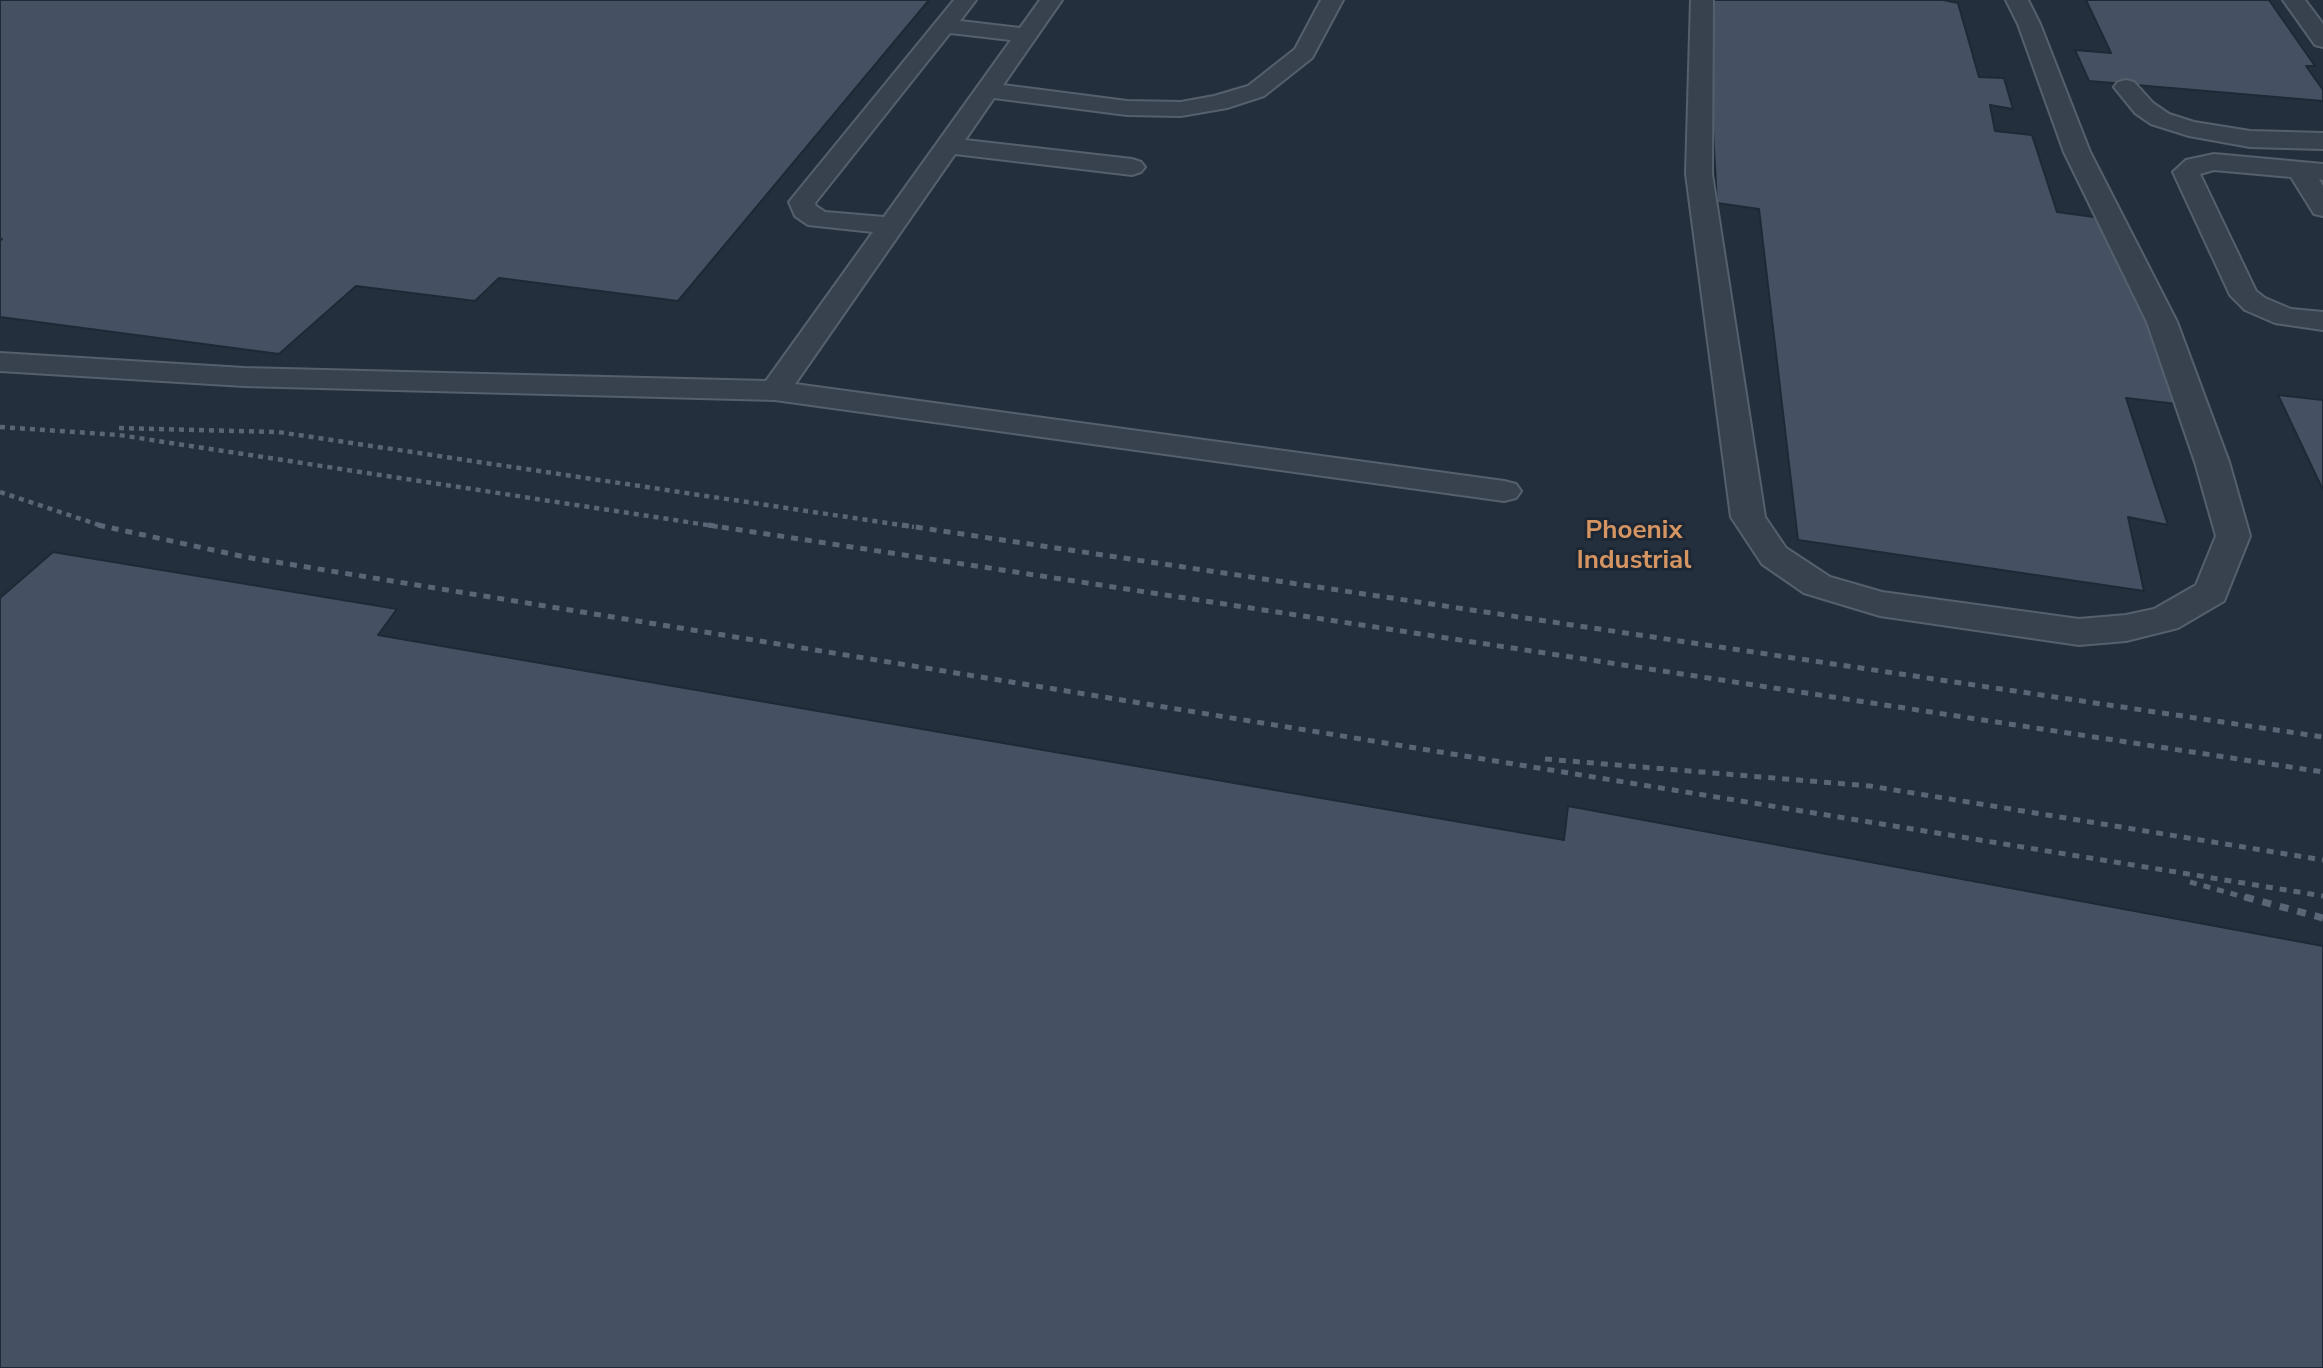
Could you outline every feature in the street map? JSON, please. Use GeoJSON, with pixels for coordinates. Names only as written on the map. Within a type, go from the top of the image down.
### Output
{"type":"FeatureCollection","features":[{"type":"Feature","properties":{"kind":"lane"},"geometry":{"type":"LineString","coordinates":[[892,226],[818,219],[804,210],[802,202],[965,0]]}},
{"type":"Feature","properties":{"kind":"lane"},"geometry":{"type":"LineString","coordinates":[[775,391],[1051,0]]}},
{"type":"Feature","properties":{"kind":"lane"},"geometry":{"type":"LineString","coordinates":[[987,90],[1127,108],[1181,109],[1219,103],[1256,91],[1304,53],[1332,0]]}},
{"type":"Feature","properties":{"kind":"lane"},"geometry":{"type":"LineString","coordinates":[[1702,0],[1699,174],[1748,517],[1774,556],[1817,585],[1880,604],[2079,632],[2126,628],[2165,619],[2211,592],[2233,536],[2212,462],[2161,322],[2077,152],[2029,24],[2017,0]]}},
{"type":"Feature","properties":{"kind":"lane"},"geometry":{"type":"LineString","coordinates":[[2294,0],[2322,37]]}},
{"type":"Feature","properties":{"kind":"lane"},"geometry":{"type":"LineString","coordinates":[[945,26],[1026,35]]}},
{"type":"Feature","properties":{"kind":"lane"},"geometry":{"type":"LineString","coordinates":[[2126,87],[2144,108],[2160,119],[2189,130],[2250,139],[2323,141]]}},
{"type":"Feature","properties":{"kind":"lane"},"geometry":{"type":"LineString","coordinates":[[948,146],[1132,167]]}},
{"type":"Feature","properties":{"kind":"lane"},"geometry":{"type":"LineString","coordinates":[[2323,208],[2311,171],[2214,162],[2195,166],[2186,172],[2244,295],[2255,304],[2285,317],[2323,321]]}},
{"type":"Feature","properties":{"kind":"lane"},"geometry":{"type":"LineString","coordinates":[[0,362],[244,377],[775,391],[1504,491]]}},
{"type":"Feature","properties":{"kind":"building"},"geometry":{"type":"Polygon","coordinates":[[[0,0],[929,0],[678,301],[499,278],[475,301],[356,286],[279,354],[0,317],[0,0]]]}},
{"type":"Feature","properties":{"kind":"building"},"geometry":{"type":"Polygon","coordinates":[[[1706,0],[1943,0],[1958,3],[1979,77],[2004,78],[2013,109],[1990,105],[1995,131],[2032,135],[2057,212],[2109,219],[2185,405],[2126,398],[2168,525],[2128,517],[2144,591],[1798,540],[1759,209],[1717,203],[1706,0]]]}},
{"type":"Feature","properties":{"kind":"building"},"geometry":{"type":"Polygon","coordinates":[[[2086,0],[2269,0],[2315,66],[2306,66],[2323,90],[2323,101],[2089,81],[2075,50],[2111,53],[2086,0]]]}},
{"type":"Feature","properties":{"kind":"building"},"geometry":{"type":"Polygon","coordinates":[[[2278,395],[2323,400],[2323,490],[2278,395]]]}},
{"type":"Feature","properties":{"kind":"building"},"geometry":{"type":"Polygon","coordinates":[[[53,552],[397,609],[378,635],[1564,840],[1568,806],[2323,946],[2323,1368],[0,1368],[0,598],[53,552]]]}},
{"type":"Feature","properties":{"kind":"railway"},"geometry":{"type":"LineString","coordinates":[[0,427],[119,435],[720,527]]}},
{"type":"Feature","properties":{"kind":"railway"},"geometry":{"type":"LineString","coordinates":[[119,428],[278,432],[914,527]]}},
{"type":"Feature","properties":{"kind":"railway"},"geometry":{"type":"LineString","coordinates":[[0,492],[101,526]]}},
{"type":"Feature","properties":{"kind":"railway"},"geometry":{"type":"LineString","coordinates":[[708,525],[2323,772]]}},
{"type":"Feature","properties":{"kind":"railway"},"geometry":{"type":"LineString","coordinates":[[902,525],[2323,737]]}},
{"type":"Feature","properties":{"kind":"railway"},"geometry":{"type":"LineString","coordinates":[[101,526],[245,557],[2323,896]]}},
{"type":"Feature","properties":{"kind":"railway"},"geometry":{"type":"LineString","coordinates":[[101,526],[105,527]]}},
{"type":"Feature","properties":{"kind":"railway"},"geometry":{"type":"LineString","coordinates":[[1545,759],[1870,786],[2323,860]]}},
{"type":"Feature","properties":{"kind":"railway"},"geometry":{"type":"LineString","coordinates":[[2190,882],[2251,899]]}},
{"type":"Feature","properties":{"kind":"railway"},"geometry":{"type":"LineString","coordinates":[[2245,897],[2323,918]]}},
{"type":"Feature","properties":{"kind":"district","name":"Phoenix Industrial"},"geometry":{"type":"Point","coordinates":[1634,547]}}]}
